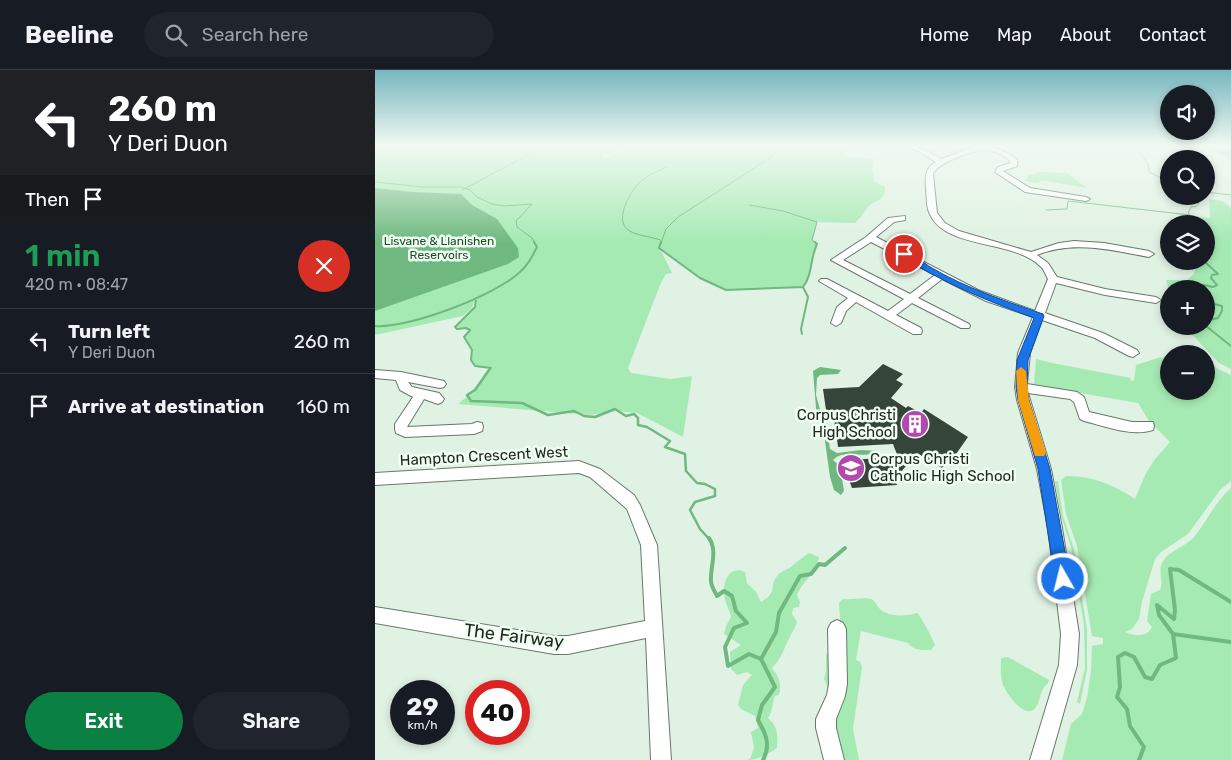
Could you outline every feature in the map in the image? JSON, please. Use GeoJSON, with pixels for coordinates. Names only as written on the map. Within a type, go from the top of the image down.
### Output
{"type":"FeatureCollection","features":[{"type":"Feature","properties":{"kind":"street"},"geometry":{"type":"LineString","coordinates":[[930,177],[932,207],[935,217],[947,227],[964,235],[1031,255],[1046,267],[1052,282],[1022,360],[1021,387],[1044,469],[1055,528],[1070,634],[1068,665],[1040,760]]}},
{"type":"Feature","properties":{"kind":"street"},"geometry":{"type":"LineString","coordinates":[[1007,177],[1028,190],[1086,199]]}},
{"type":"Feature","properties":{"kind":"street"},"geometry":{"type":"LineString","coordinates":[[903,218],[891,220],[870,238],[836,260],[965,326]]}},
{"type":"Feature","properties":{"kind":"street"},"geometry":{"type":"LineString","coordinates":[[870,238],[904,254],[939,276],[965,283],[989,299],[1107,338],[1133,353]]}},
{"type":"Feature","properties":{"kind":"street"},"geometry":{"type":"LineString","coordinates":[[1031,255],[1051,247],[1073,244],[1097,245],[1149,254]]}},
{"type":"Feature","properties":{"kind":"street"},"geometry":{"type":"LineString","coordinates":[[889,315],[939,276]]}},
{"type":"Feature","properties":{"kind":"street"},"geometry":{"type":"LineString","coordinates":[[824,281],[917,331]]}},
{"type":"Feature","properties":{"kind":"street"},"geometry":{"type":"LineString","coordinates":[[1052,282],[1157,300]]}},
{"type":"Feature","properties":{"kind":"street"},"geometry":{"type":"LineString","coordinates":[[836,323],[841,308],[855,298]]}},
{"type":"Feature","properties":{"kind":"street"},"geometry":{"type":"LineString","coordinates":[[375,374],[399,376],[440,384]]}},
{"type":"Feature","properties":{"kind":"street"},"geometry":{"type":"LineString","coordinates":[[399,376],[402,378],[404,386],[421,394],[435,396],[438,399]]}},
{"type":"Feature","properties":{"kind":"street"},"geometry":{"type":"LineString","coordinates":[[1021,387],[1073,395],[1080,400],[1084,416],[1133,427],[1148,426]]}},
{"type":"Feature","properties":{"kind":"street"},"geometry":{"type":"LineString","coordinates":[[421,394],[401,424],[401,429],[405,432],[474,429],[477,427]]}},
{"type":"Feature","properties":{"kind":"street","name":"Hampton Crescent West"},"geometry":{"type":"LineString","coordinates":[[375,479],[568,467],[588,469],[617,490],[633,505],[647,539],[651,570],[661,760]]}},
{"type":"Feature","properties":{"kind":"street","name":"The Fairway"},"geometry":{"type":"LineString","coordinates":[[375,615],[554,645],[568,645],[653,628]]}},
{"type":"Feature","properties":{"kind":"street"},"geometry":{"type":"LineString","coordinates":[[834,760],[826,728],[838,684],[837,629]]}},
{"type":"Feature","properties":{"kind":"green space"},"geometry":{"type":"Polygon","coordinates":[[[375,177],[873,177],[874,181],[885,187],[884,195],[871,204],[855,223],[817,222],[812,240],[817,244],[814,249],[809,277],[803,287],[726,290],[700,278],[660,249],[672,273],[666,274],[660,285],[628,368],[631,373],[670,379],[692,376],[683,437],[637,413],[617,411],[590,415],[458,404],[475,390],[491,368],[475,366],[471,360],[472,349],[464,337],[470,330],[455,327],[475,307],[475,300],[472,308],[463,316],[375,335],[375,177]]]}},
{"type":"Feature","properties":{"kind":"green space"},"geometry":{"type":"Polygon","coordinates":[[[1028,177],[1073,177],[1087,188],[1046,181],[1038,183],[1024,181],[1028,177]]]}},
{"type":"Feature","properties":{"kind":"green space"},"geometry":{"type":"Polygon","coordinates":[[[1215,200],[1222,201],[1231,208],[1231,369],[1215,359],[1215,345],[1202,345],[1193,335],[1215,335],[1215,280],[1187,280],[1194,274],[1195,270],[1215,270],[1215,215],[1210,215],[1209,205],[1215,205],[1215,200]]]}},
{"type":"Feature","properties":{"kind":"green space"},"geometry":{"type":"Polygon","coordinates":[[[1160,358],[1160,400],[1215,400],[1215,367],[1231,375],[1231,481],[1220,490],[1188,534],[1161,552],[1155,559],[1139,619],[1132,629],[1125,632],[1140,635],[1150,631],[1152,627],[1147,621],[1151,594],[1160,590],[1161,587],[1161,564],[1166,557],[1194,537],[1220,499],[1231,488],[1231,760],[1062,760],[1071,724],[1082,714],[1087,698],[1092,646],[1103,644],[1103,638],[1092,636],[1077,546],[1066,514],[1061,480],[1066,476],[1093,479],[1111,485],[1135,499],[1146,473],[1170,442],[1149,421],[1138,403],[1034,385],[1036,359],[1131,378],[1130,380],[1134,381],[1136,365],[1160,358]]]}},
{"type":"Feature","properties":{"kind":"green space"},"geometry":{"type":"Polygon","coordinates":[[[1055,481],[1058,481],[1063,516],[1074,549],[1087,629],[1087,669],[1080,704],[1077,702],[1085,668],[1084,625],[1071,547],[1061,516],[1055,481]]]}},
{"type":"Feature","properties":{"kind":"green space"},"geometry":{"type":"Polygon","coordinates":[[[809,553],[819,557],[818,562],[797,595],[800,602],[799,607],[793,608],[792,614],[797,622],[781,657],[772,668],[778,678],[780,687],[779,695],[775,696],[768,718],[777,732],[777,748],[762,757],[746,760],[750,759],[754,748],[751,732],[758,728],[755,716],[741,709],[738,705],[743,685],[752,675],[747,672],[737,675],[731,669],[730,652],[741,645],[724,634],[731,617],[724,593],[725,582],[730,573],[734,571],[745,572],[747,583],[756,592],[761,602],[772,592],[774,580],[777,576],[809,553]]]}},
{"type":"Feature","properties":{"kind":"green space"},"geometry":{"type":"Polygon","coordinates":[[[843,599],[871,599],[883,611],[892,615],[917,613],[935,645],[931,650],[918,650],[908,643],[861,631],[856,660],[860,662],[862,667],[853,729],[859,760],[830,760],[827,686],[824,679],[826,655],[832,646],[830,627],[840,620],[839,603],[843,599]]]}},
{"type":"Feature","properties":{"kind":"green space"},"geometry":{"type":"Polygon","coordinates":[[[1008,657],[1049,680],[1042,691],[1036,707],[1032,711],[1022,709],[1017,705],[1003,685],[1001,658],[1008,657]]]}},
{"type":"Feature","properties":{"kind":"shaded area","name":"Lisvane & Llanishen Reservoirs"},"geometry":{"type":"Polygon","coordinates":[[[375,188],[461,194],[472,205],[497,219],[518,248],[519,257],[508,264],[375,311],[375,188]]]}},
{"type":"Feature","properties":{"kind":"shaded area"},"geometry":{"type":"Polygon","coordinates":[[[820,367],[841,370],[838,374],[820,375],[817,378],[816,395],[821,413],[825,416],[832,413],[837,414],[838,419],[826,421],[830,449],[837,453],[861,450],[878,451],[867,455],[843,455],[833,460],[840,466],[844,491],[841,495],[834,490],[830,477],[824,434],[816,408],[813,371],[820,367]]]}},
{"type":"Feature","properties":{"kind":"building","name":"Corpus Christi High School"},"geometry":{"type":"Polygon","coordinates":[[[883,364],[903,374],[896,380],[903,384],[891,398],[906,408],[908,406],[921,413],[924,409],[968,437],[949,464],[946,463],[942,468],[917,453],[895,479],[897,485],[852,488],[849,480],[841,476],[847,469],[848,460],[898,457],[893,444],[838,447],[837,439],[829,436],[835,430],[834,410],[826,410],[823,389],[859,387],[883,364]]]}},
{"type":"Feature","properties":{"kind":"waterway"},"geometry":{"type":"LineString","coordinates":[[465,188],[486,177]]}},
{"type":"Feature","properties":{"kind":"waterway"},"geometry":{"type":"LineString","coordinates":[[647,177],[635,187],[625,205],[623,212],[624,224],[627,229],[638,235],[660,240]]}},
{"type":"Feature","properties":{"kind":"waterway"},"geometry":{"type":"LineString","coordinates":[[661,243],[666,229],[678,217],[740,177]]}},
{"type":"Feature","properties":{"kind":"waterway"},"geometry":{"type":"LineString","coordinates":[[375,182],[423,187],[465,188]]}},
{"type":"Feature","properties":{"kind":"waterway"},"geometry":{"type":"LineString","coordinates":[[465,188],[492,204],[504,206],[532,204],[516,221],[517,227],[532,238],[535,243]]}},
{"type":"Feature","properties":{"kind":"waterway"},"geometry":{"type":"LineString","coordinates":[[1215,193],[1231,195]]}},
{"type":"Feature","properties":{"kind":"waterway"},"geometry":{"type":"LineString","coordinates":[[1046,210],[1067,209],[1068,201],[1190,215]]}},
{"type":"Feature","properties":{"kind":"waterway"},"geometry":{"type":"LineString","coordinates":[[749,205],[783,211],[817,222],[812,240],[816,243]]}},
{"type":"Feature","properties":{"kind":"waterway"},"geometry":{"type":"LineString","coordinates":[[1190,215],[1188,213],[1191,207],[1198,205]]}},
{"type":"Feature","properties":{"kind":"waterway"},"geometry":{"type":"LineString","coordinates":[[476,298],[492,291],[520,272],[537,247],[534,242]]}},
{"type":"Feature","properties":{"kind":"waterway"},"geometry":{"type":"LineString","coordinates":[[661,242],[659,248],[700,278],[726,290],[803,287]]}},
{"type":"Feature","properties":{"kind":"waterway"},"geometry":{"type":"LineString","coordinates":[[803,287],[810,271],[816,243]]}},
{"type":"Feature","properties":{"kind":"waterway"},"geometry":{"type":"LineString","coordinates":[[1213,280],[1212,275],[1218,274],[1214,270]]}},
{"type":"Feature","properties":{"kind":"waterway"},"geometry":{"type":"LineString","coordinates":[[1215,283],[1217,285],[1215,286]]}},
{"type":"Feature","properties":{"kind":"waterway"},"geometry":{"type":"LineString","coordinates":[[802,334],[801,329],[808,297],[803,287]]}},
{"type":"Feature","properties":{"kind":"waterway"},"geometry":{"type":"LineString","coordinates":[[375,326],[408,322],[451,309],[476,298]]}},
{"type":"Feature","properties":{"kind":"waterway"},"geometry":{"type":"LineString","coordinates":[[476,298],[475,307],[455,327],[457,329],[466,328],[470,330],[464,337],[472,350],[471,360],[475,366],[491,368],[489,370]]}},
{"type":"Feature","properties":{"kind":"waterway"},"geometry":{"type":"LineString","coordinates":[[1215,304],[1222,306],[1222,311],[1218,318],[1215,319]]}},
{"type":"Feature","properties":{"kind":"waterway"},"geometry":{"type":"LineString","coordinates":[[1215,333],[1231,346]]}},
{"type":"Feature","properties":{"kind":"waterway"},"geometry":{"type":"LineString","coordinates":[[489,370],[475,390],[467,395],[471,401],[522,403],[548,415],[574,411],[584,416],[595,417],[615,409],[626,416],[634,414],[638,418],[638,425],[647,427],[670,441],[665,447],[685,454],[686,471],[697,483],[705,484],[715,489],[715,496],[695,502],[690,510],[700,529],[710,540]]}},
{"type":"Feature","properties":{"kind":"waterway"},"geometry":{"type":"LineString","coordinates":[[709,538],[713,548],[711,576],[713,589],[717,596],[724,591],[732,596],[736,611],[747,623],[734,628],[725,647],[728,666],[749,654],[761,659]]}},
{"type":"Feature","properties":{"kind":"waterway"},"geometry":{"type":"LineString","coordinates":[[761,659],[776,632],[779,613],[800,576],[811,574],[819,564],[825,565],[845,548]]}},
{"type":"Feature","properties":{"kind":"waterway"},"geometry":{"type":"LineString","coordinates":[[1173,634],[1159,615],[1157,605],[1174,619],[1175,610],[1170,569],[1179,570],[1231,602]]}},
{"type":"Feature","properties":{"kind":"waterway"},"geometry":{"type":"LineString","coordinates":[[1139,760],[1144,747],[1130,726],[1127,709],[1117,697],[1120,687],[1118,657],[1125,653],[1134,657],[1145,677],[1152,679],[1160,665],[1176,658],[1173,634]]}},
{"type":"Feature","properties":{"kind":"waterway"},"geometry":{"type":"LineString","coordinates":[[1173,634],[1231,642]]}},
{"type":"Feature","properties":{"kind":"waterway"},"geometry":{"type":"LineString","coordinates":[[761,659],[775,687],[762,705],[758,720],[767,740],[767,749],[763,760]]}},
{"type":"Feature","properties":{"kind":"slow traffic"},"geometry":{"type":"LineString","coordinates":[[1021,371],[1023,400],[1040,453]]}},
{"type":"Feature","properties":{"kind":"place","name":"Corpus Christi High School"},"geometry":{"type":"Point","coordinates":[915,424]}},
{"type":"Feature","properties":{"kind":"place","name":"Corpus Christi Catholic High School"},"geometry":{"type":"Point","coordinates":[851,468]}},
{"type":"Feature","properties":{"kind":"route"},"geometry":{"type":"LineString","coordinates":[[904,254],[939,276],[980,295],[1039,316],[1022,360],[1021,387],[1026,411],[1044,469],[1063,579]]}}]}
